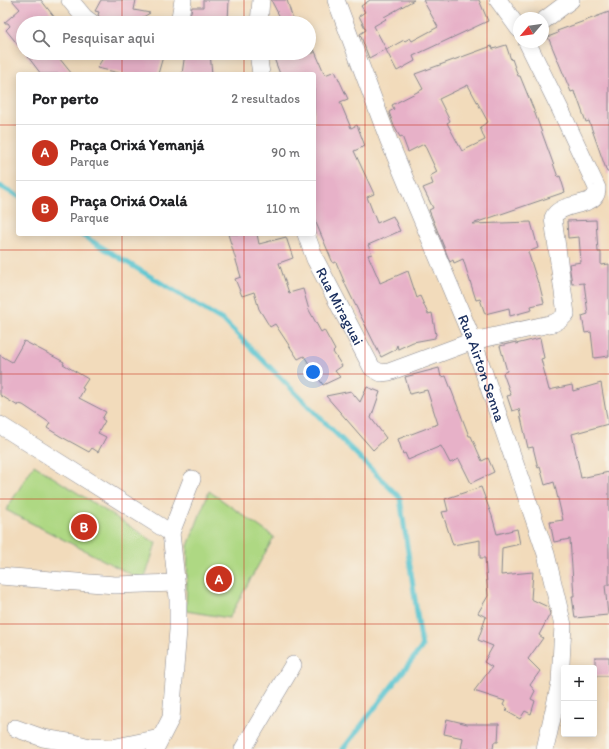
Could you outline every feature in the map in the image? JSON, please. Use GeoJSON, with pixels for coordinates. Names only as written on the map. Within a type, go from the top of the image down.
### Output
{"type":"FeatureCollection","features":[{"type":"Feature","properties":{"kind":"street"},"geometry":{"type":"LineString","coordinates":[[70,0],[83,16]]}},
{"type":"Feature","properties":{"kind":"street"},"geometry":{"type":"LineString","coordinates":[[180,16],[183,0]]}},
{"type":"Feature","properties":{"kind":"street"},"geometry":{"type":"LineString","coordinates":[[260,16],[261,0]]}},
{"type":"Feature","properties":{"kind":"street","name":"Rua Airton Senna"},"geometry":{"type":"LineString","coordinates":[[336,0],[390,141],[473,342],[546,554],[563,625],[560,683],[545,749]]}},
{"type":"Feature","properties":{"kind":"street"},"geometry":{"type":"LineString","coordinates":[[498,0],[513,21]]}},
{"type":"Feature","properties":{"kind":"street"},"geometry":{"type":"LineString","coordinates":[[549,16],[571,0]]}},
{"type":"Feature","properties":{"kind":"street"},"geometry":{"type":"LineString","coordinates":[[473,342],[554,323],[566,314],[553,218],[559,210],[593,199],[596,194],[597,188],[530,48]]}},
{"type":"Feature","properties":{"kind":"street"},"geometry":{"type":"LineString","coordinates":[[259,60],[261,72]]}},
{"type":"Feature","properties":{"kind":"street","name":"Rua Miraguai"},"geometry":{"type":"LineString","coordinates":[[307,236],[315,258],[372,368],[381,373],[389,372],[473,342]]}},
{"type":"Feature","properties":{"kind":"street"},"geometry":{"type":"LineString","coordinates":[[0,425],[171,533]]}},
{"type":"Feature","properties":{"kind":"street"},"geometry":{"type":"LineString","coordinates":[[15,728],[43,738],[89,747],[112,748],[158,743],[171,718],[179,613],[171,533],[192,478]]}},
{"type":"Feature","properties":{"kind":"street"},"geometry":{"type":"LineString","coordinates":[[0,576],[115,586],[176,583]]}},
{"type":"Feature","properties":{"kind":"street"},"geometry":{"type":"LineString","coordinates":[[243,749],[293,665]]}},
{"type":"Feature","properties":{"kind":"green space"},"geometry":{"type":"Polygon","coordinates":[[[34,465],[156,543],[144,581],[6,510],[34,465]]]}},
{"type":"Feature","properties":{"kind":"green space"},"geometry":{"type":"Polygon","coordinates":[[[209,491],[274,537],[229,618],[186,611],[188,546],[209,491]]]}},
{"type":"Feature","properties":{"kind":"building"},"geometry":{"type":"Polygon","coordinates":[[[12,0],[41,0],[54,16],[16,16],[16,42],[6,30],[10,26],[8,23],[4,23],[20,9],[12,0]]]}},
{"type":"Feature","properties":{"kind":"building"},"geometry":{"type":"Polygon","coordinates":[[[101,0],[136,0],[134,10],[150,13],[145,16],[99,16],[99,12],[95,11],[101,0]]]}},
{"type":"Feature","properties":{"kind":"building"},"geometry":{"type":"Polygon","coordinates":[[[203,0],[229,0],[228,16],[190,16],[192,7],[203,7],[203,0]]]}},
{"type":"Feature","properties":{"kind":"building"},"geometry":{"type":"Polygon","coordinates":[[[271,0],[287,0],[292,16],[279,16],[271,0]]]}},
{"type":"Feature","properties":{"kind":"building"},"geometry":{"type":"Polygon","coordinates":[[[370,0],[414,0],[384,17],[386,19],[374,26],[386,49],[369,58],[360,34],[366,30],[359,16],[365,12],[361,6],[370,0]]]}},
{"type":"Feature","properties":{"kind":"building"},"geometry":{"type":"Polygon","coordinates":[[[423,0],[479,0],[488,21],[413,56],[415,61],[397,71],[386,50],[404,40],[405,41],[410,38],[412,41],[438,27],[423,0]]]}},
{"type":"Feature","properties":{"kind":"building"},"geometry":{"type":"Polygon","coordinates":[[[609,12],[609,172],[607,172],[589,121],[586,122],[576,94],[575,95],[574,91],[571,92],[549,39],[549,37],[558,33],[557,31],[609,12]]]}},
{"type":"Feature","properties":{"kind":"building"},"geometry":{"type":"Polygon","coordinates":[[[506,45],[511,60],[512,59],[518,76],[520,76],[533,108],[558,177],[560,176],[565,192],[472,224],[531,222],[538,248],[528,252],[539,283],[544,303],[531,306],[532,310],[510,316],[509,308],[485,314],[480,299],[476,300],[463,259],[454,263],[453,260],[450,262],[429,210],[433,208],[423,188],[433,184],[430,176],[437,172],[424,144],[408,152],[402,136],[400,137],[394,126],[389,112],[394,109],[392,105],[423,89],[415,74],[492,46],[493,49],[506,45]],[[468,85],[439,99],[450,121],[447,123],[462,151],[485,140],[480,127],[488,122],[468,85]]]}},
{"type":"Feature","properties":{"kind":"building"},"geometry":{"type":"Polygon","coordinates":[[[316,54],[325,75],[335,71],[348,99],[340,102],[351,128],[357,125],[365,146],[354,151],[374,194],[367,197],[377,223],[393,216],[400,231],[368,245],[372,254],[368,255],[380,283],[408,271],[417,298],[420,296],[428,314],[432,313],[436,335],[435,338],[413,342],[398,349],[397,345],[395,350],[381,357],[346,286],[336,262],[333,263],[316,223],[316,72],[279,72],[275,60],[316,60],[316,54]]]}},
{"type":"Feature","properties":{"kind":"building"},"geometry":{"type":"Polygon","coordinates":[[[30,60],[61,60],[70,72],[39,72],[30,60]]]}},
{"type":"Feature","properties":{"kind":"building"},"geometry":{"type":"Polygon","coordinates":[[[102,60],[162,60],[159,72],[115,72],[97,68],[102,60]]]}},
{"type":"Feature","properties":{"kind":"building"},"geometry":{"type":"Polygon","coordinates":[[[184,60],[211,60],[212,72],[182,72],[184,60]]]}},
{"type":"Feature","properties":{"kind":"building"},"geometry":{"type":"Polygon","coordinates":[[[596,220],[598,252],[601,252],[601,265],[609,264],[609,356],[594,358],[591,332],[585,333],[582,316],[588,314],[584,283],[572,284],[569,264],[581,262],[579,237],[568,238],[567,221],[596,220]]]}},
{"type":"Feature","properties":{"kind":"building"},"geometry":{"type":"Polygon","coordinates":[[[229,236],[257,236],[259,244],[286,237],[293,258],[279,263],[289,293],[303,289],[309,310],[321,332],[324,330],[335,350],[333,352],[342,366],[335,371],[340,377],[323,385],[304,356],[298,359],[275,324],[270,327],[259,309],[254,292],[242,296],[235,279],[241,277],[229,236]]]}},
{"type":"Feature","properties":{"kind":"building"},"geometry":{"type":"Polygon","coordinates":[[[540,338],[544,358],[541,359],[549,390],[572,385],[573,391],[601,383],[608,424],[572,434],[581,478],[609,472],[609,585],[605,585],[608,615],[575,618],[572,596],[574,596],[570,539],[554,542],[550,522],[563,520],[554,482],[545,485],[540,467],[538,468],[533,447],[528,448],[519,409],[512,411],[507,396],[511,395],[503,373],[507,371],[500,346],[540,338]]]}},
{"type":"Feature","properties":{"kind":"building"},"geometry":{"type":"Polygon","coordinates":[[[24,341],[64,362],[63,364],[88,379],[82,388],[84,389],[79,398],[106,412],[102,419],[105,421],[98,433],[106,437],[98,452],[92,448],[89,452],[60,436],[47,428],[50,423],[23,405],[19,404],[18,406],[0,395],[0,355],[12,362],[24,341]]]}},
{"type":"Feature","properties":{"kind":"building"},"geometry":{"type":"Polygon","coordinates":[[[439,368],[441,377],[446,376],[469,436],[471,436],[482,461],[488,458],[494,472],[471,483],[459,459],[450,463],[441,446],[408,460],[405,453],[403,454],[398,439],[438,424],[427,390],[410,394],[405,377],[439,368]]]}},
{"type":"Feature","properties":{"kind":"building"},"geometry":{"type":"Polygon","coordinates":[[[367,387],[380,392],[371,418],[386,438],[373,450],[326,396],[351,391],[360,402],[367,387]]]}},
{"type":"Feature","properties":{"kind":"building"},"geometry":{"type":"Polygon","coordinates":[[[481,487],[497,534],[517,529],[520,544],[502,548],[501,575],[533,572],[531,599],[548,607],[550,614],[539,635],[543,638],[528,659],[540,671],[530,685],[535,691],[531,699],[535,701],[531,714],[525,711],[520,719],[506,711],[508,709],[503,705],[505,701],[474,691],[492,667],[484,662],[493,646],[478,640],[486,617],[478,613],[488,596],[485,558],[480,558],[480,540],[453,545],[442,512],[448,511],[445,499],[481,487]]]}},
{"type":"Feature","properties":{"kind":"building"},"geometry":{"type":"Polygon","coordinates":[[[595,657],[609,657],[609,676],[597,676],[597,665],[595,665],[595,657]]]}},
{"type":"Feature","properties":{"kind":"building"},"geometry":{"type":"Polygon","coordinates":[[[447,719],[467,724],[499,724],[498,742],[494,742],[493,749],[461,749],[463,738],[444,734],[447,719]]]}},
{"type":"Feature","properties":{"kind":"waterway"},"geometry":{"type":"LineString","coordinates":[[0,186],[16,195]]}},
{"type":"Feature","properties":{"kind":"waterway"},"geometry":{"type":"LineString","coordinates":[[83,236],[224,321],[400,498],[422,647],[343,749]]}},
{"type":"Feature","properties":{"kind":"place","name":"Praça Orixá Oxalá"},"geometry":{"type":"Point","coordinates":[84,527]}},
{"type":"Feature","properties":{"kind":"place","name":"Praça Orixá Yemanjá"},"geometry":{"type":"Point","coordinates":[219,579]}}]}
